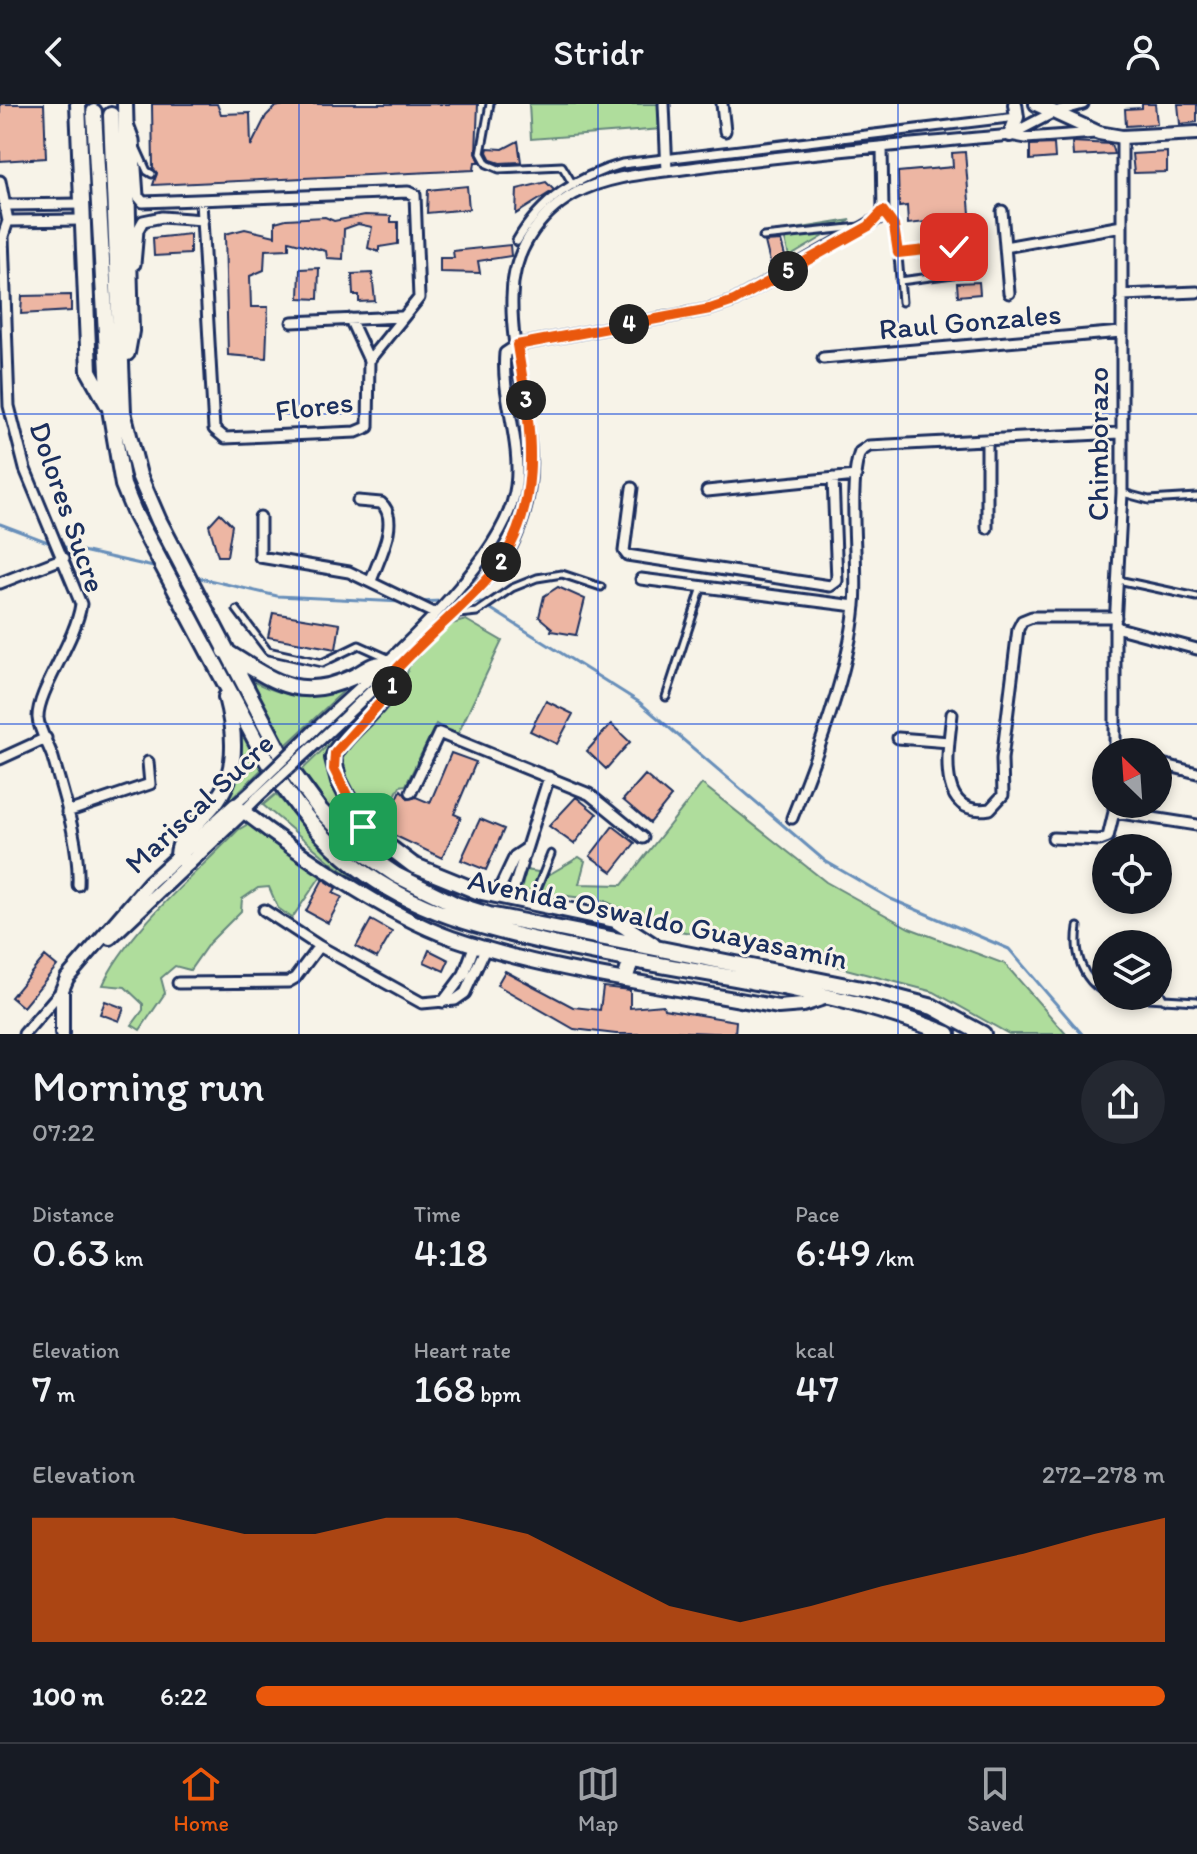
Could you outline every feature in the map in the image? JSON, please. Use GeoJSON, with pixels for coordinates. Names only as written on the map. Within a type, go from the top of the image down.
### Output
{"type":"FeatureCollection","features":[{"type":"Feature","properties":{"kind":"main road"},"geometry":{"type":"LineString","coordinates":[[78,104],[89,371],[110,409]]}},
{"type":"Feature","properties":{"kind":"main road"},"geometry":{"type":"LineString","coordinates":[[122,381],[131,331],[123,110]]}},
{"type":"Feature","properties":{"kind":"main road","name":"Avenida Oswaldo Guayasamín"},"geometry":{"type":"LineString","coordinates":[[123,110],[123,412],[139,475],[225,651],[285,762],[309,797],[342,833],[396,875],[457,905],[489,915],[872,991],[933,1007],[983,1034]]}},
{"type":"Feature","properties":{"kind":"main road","name":"Avenida Oswaldo Guayasamín"},"geometry":{"type":"LineString","coordinates":[[94,112],[110,409],[123,485],[135,514],[285,790],[331,845],[357,867],[414,903],[449,917],[631,961],[827,997],[948,1034]]}},
{"type":"Feature","properties":{"kind":"main road"},"geometry":{"type":"LineString","coordinates":[[225,651],[267,678],[303,691],[388,665],[387,695],[335,753],[334,769],[363,827],[392,852],[425,871],[503,898],[615,920],[657,948]]}},
{"type":"Feature","properties":{"kind":"main road"},"geometry":{"type":"LineString","coordinates":[[183,859],[183,841],[219,798],[231,767],[234,737],[220,674]]}},
{"type":"Feature","properties":{"kind":"main road"},"geometry":{"type":"LineString","coordinates":[[625,979],[631,961]]}},
{"type":"Feature","properties":{"kind":"street"},"geometry":{"type":"LineString","coordinates":[[664,104],[667,171]]}},
{"type":"Feature","properties":{"kind":"street"},"geometry":{"type":"LineString","coordinates":[[722,104],[725,131]]}},
{"type":"Feature","properties":{"kind":"street"},"geometry":{"type":"LineString","coordinates":[[1036,104],[1099,133]]}},
{"type":"Feature","properties":{"kind":"street"},"geometry":{"type":"LineString","coordinates":[[1010,135],[1054,112],[1083,104]]}},
{"type":"Feature","properties":{"kind":"street"},"geometry":{"type":"LineString","coordinates":[[123,110],[134,146],[136,187],[143,202],[201,201],[203,220],[162,217],[148,218],[140,224],[131,331]]}},
{"type":"Feature","properties":{"kind":"street"},"geometry":{"type":"LineString","coordinates":[[517,241],[542,206],[622,164],[1016,110],[1010,135]]}},
{"type":"Feature","properties":{"kind":"street"},"geometry":{"type":"LineString","coordinates":[[388,665],[484,583],[505,556],[526,508],[532,451],[517,345],[513,280],[525,244],[534,229],[575,188],[667,171],[1010,135],[1026,138],[1099,133],[1122,137],[1197,133]]}},
{"type":"Feature","properties":{"kind":"street","name":"Chimborazo"},"geometry":{"type":"LineString","coordinates":[[1116,738],[1116,622],[1122,493],[1122,137]]}},
{"type":"Feature","properties":{"kind":"street"},"geometry":{"type":"LineString","coordinates":[[256,793],[320,740],[388,665],[482,557],[510,510],[517,463],[505,353],[517,345],[710,309],[734,301],[869,226],[883,211],[882,147]]}},
{"type":"Feature","properties":{"kind":"street","name":"Dolores Sucre"},"geometry":{"type":"LineString","coordinates":[[1,181],[8,221],[3,236],[4,406],[25,469],[81,604],[78,626],[40,704],[38,720],[67,812],[78,885]]}},
{"type":"Feature","properties":{"kind":"street","name":"Flores"},"geometry":{"type":"LineString","coordinates":[[201,201],[408,192],[415,195],[419,298],[369,360],[368,427],[356,432],[225,438],[214,429],[203,220]]}},
{"type":"Feature","properties":{"kind":"street"},"geometry":{"type":"LineString","coordinates":[[7,205],[80,204]]}},
{"type":"Feature","properties":{"kind":"street"},"geometry":{"type":"LineString","coordinates":[[1002,211],[1009,293]]}},
{"type":"Feature","properties":{"kind":"street"},"geometry":{"type":"LineString","coordinates":[[8,221],[81,220]]}},
{"type":"Feature","properties":{"kind":"street"},"geometry":{"type":"LineString","coordinates":[[1005,247],[1122,226]]}},
{"type":"Feature","properties":{"kind":"street"},"geometry":{"type":"LineString","coordinates":[[1122,295],[1197,292]]}},
{"type":"Feature","properties":{"kind":"street"},"geometry":{"type":"LineString","coordinates":[[292,322],[401,317]]}},
{"type":"Feature","properties":{"kind":"street"},"geometry":{"type":"LineString","coordinates":[[350,319],[369,360]]}},
{"type":"Feature","properties":{"kind":"street","name":"Raul Gonzales"},"geometry":{"type":"LineString","coordinates":[[823,358],[1121,332]]}},
{"type":"Feature","properties":{"kind":"street"},"geometry":{"type":"LineString","coordinates":[[792,818],[818,753],[855,606],[856,476],[860,452],[869,446],[1120,433]]}},
{"type":"Feature","properties":{"kind":"street"},"geometry":{"type":"LineString","coordinates":[[987,440],[987,528]]}},
{"type":"Feature","properties":{"kind":"street"},"geometry":{"type":"LineString","coordinates":[[707,491],[856,476]]}},
{"type":"Feature","properties":{"kind":"street"},"geometry":{"type":"LineString","coordinates":[[632,488],[624,551],[627,555],[830,586],[837,581],[833,478]]}},
{"type":"Feature","properties":{"kind":"street"},"geometry":{"type":"LineString","coordinates":[[358,501],[381,503],[388,513],[388,533],[371,581]]}},
{"type":"Feature","properties":{"kind":"street"},"geometry":{"type":"LineString","coordinates":[[260,517],[258,553],[265,559],[315,563],[371,581],[434,613]]}},
{"type":"Feature","properties":{"kind":"street"},"geometry":{"type":"LineString","coordinates":[[0,583],[64,558]]}},
{"type":"Feature","properties":{"kind":"street"},"geometry":{"type":"LineString","coordinates":[[641,579],[855,606]]}},
{"type":"Feature","properties":{"kind":"street"},"geometry":{"type":"LineString","coordinates":[[952,714],[946,778],[963,802],[983,811],[998,805],[1003,795],[1002,759],[1022,621],[1032,617],[1116,622],[1197,649]]}},
{"type":"Feature","properties":{"kind":"street","name":"Mariscal Sucre"},"geometry":{"type":"LineString","coordinates":[[24,1034],[111,925],[256,793],[313,731],[388,665]]}},
{"type":"Feature","properties":{"kind":"street"},"geometry":{"type":"LineString","coordinates":[[411,792],[438,733],[593,796],[643,838]]}},
{"type":"Feature","properties":{"kind":"street"},"geometry":{"type":"LineString","coordinates":[[0,759],[46,738]]}},
{"type":"Feature","properties":{"kind":"street"},"geometry":{"type":"LineString","coordinates":[[898,738],[949,742]]}},
{"type":"Feature","properties":{"kind":"street"},"geometry":{"type":"LineString","coordinates":[[67,812],[150,784],[148,762]]}},
{"type":"Feature","properties":{"kind":"street"},"geometry":{"type":"LineString","coordinates":[[1172,767],[1197,773]]}},
{"type":"Feature","properties":{"kind":"street"},"geometry":{"type":"LineString","coordinates":[[503,898],[524,850],[549,777]]}},
{"type":"Feature","properties":{"kind":"street"},"geometry":{"type":"LineString","coordinates":[[239,808],[388,909],[480,946],[625,979],[778,1007],[803,1005],[827,997]]}},
{"type":"Feature","properties":{"kind":"street"},"geometry":{"type":"LineString","coordinates":[[1053,838],[1100,840],[1108,837],[1112,818]]}},
{"type":"Feature","properties":{"kind":"street"},"geometry":{"type":"LineString","coordinates":[[1163,818],[1197,825]]}},
{"type":"Feature","properties":{"kind":"street"},"geometry":{"type":"LineString","coordinates":[[264,910],[319,946],[408,998],[422,1003],[443,1002],[465,993],[480,946]]}},
{"type":"Feature","properties":{"kind":"street"},"geometry":{"type":"LineString","coordinates":[[178,983],[288,982],[295,978],[319,946]]}},
{"type":"Feature","properties":{"kind":"street"},"geometry":{"type":"LineString","coordinates":[[62,990],[62,1034]]}},
{"type":"Feature","properties":{"kind":"lane"},"geometry":{"type":"LineString","coordinates":[[490,104],[481,153],[487,164],[499,169],[562,166],[575,188]]}},
{"type":"Feature","properties":{"kind":"lane"},"geometry":{"type":"LineString","coordinates":[[134,146],[147,171],[152,174]]}},
{"type":"Feature","properties":{"kind":"lane"},"geometry":{"type":"LineString","coordinates":[[883,211],[894,226],[902,302]]}},
{"type":"Feature","properties":{"kind":"lane"},"geometry":{"type":"LineString","coordinates":[[763,237],[869,226]]}},
{"type":"Feature","properties":{"kind":"lane"},"geometry":{"type":"LineString","coordinates":[[898,253],[954,247],[959,251],[961,273],[900,281]]}},
{"type":"Feature","properties":{"kind":"lane"},"geometry":{"type":"LineString","coordinates":[[1122,493],[1149,500],[1197,497]]}},
{"type":"Feature","properties":{"kind":"lane"},"geometry":{"type":"LineString","coordinates":[[449,615],[477,612],[512,588],[537,578],[562,574],[601,587]]}},
{"type":"Feature","properties":{"kind":"lane"},"geometry":{"type":"LineString","coordinates":[[1118,580],[1197,597]]}},
{"type":"Feature","properties":{"kind":"lane"},"geometry":{"type":"LineString","coordinates":[[666,697],[702,586]]}},
{"type":"Feature","properties":{"kind":"lane"},"geometry":{"type":"LineString","coordinates":[[237,610],[268,651],[322,663],[359,645],[388,665]]}},
{"type":"Feature","properties":{"kind":"lane"},"geometry":{"type":"LineString","coordinates":[[531,904],[551,854]]}},
{"type":"Feature","properties":{"kind":"lane"},"geometry":{"type":"LineString","coordinates":[[1078,927],[1075,953],[1092,983]]}},
{"type":"Feature","properties":{"kind":"lane"},"geometry":{"type":"LineString","coordinates":[[1172,1001],[1197,1001]]}},
{"type":"Feature","properties":{"kind":"green space"},"geometry":{"type":"Polygon","coordinates":[[[529,104],[661,104],[662,129],[531,139],[529,104]]]}},
{"type":"Feature","properties":{"kind":"green space"},"geometry":{"type":"Polygon","coordinates":[[[851,220],[789,257],[783,231],[851,220]]]}},
{"type":"Feature","properties":{"kind":"green space"},"geometry":{"type":"Polygon","coordinates":[[[466,620],[502,641],[456,738],[436,724],[406,785],[400,786],[376,832],[348,783],[338,755],[403,688],[409,666],[448,625],[466,620]]]}},
{"type":"Feature","properties":{"kind":"green space"},"geometry":{"type":"Polygon","coordinates":[[[247,678],[285,694],[296,695],[349,686],[285,746],[247,678]]]}},
{"type":"Feature","properties":{"kind":"green space"},"geometry":{"type":"Polygon","coordinates":[[[234,716],[262,769],[212,818],[225,799],[234,716]]]}},
{"type":"Feature","properties":{"kind":"green space"},"geometry":{"type":"Polygon","coordinates":[[[336,737],[326,755],[328,774],[366,845],[322,801],[301,771],[336,737]]]}},
{"type":"Feature","properties":{"kind":"green space"},"geometry":{"type":"Polygon","coordinates":[[[702,784],[826,882],[909,928],[1005,964],[1066,1034],[1009,1034],[934,992],[750,944],[658,927],[605,901],[521,890],[526,870],[550,874],[579,857],[585,861],[579,884],[622,885],[702,784]]]}},
{"type":"Feature","properties":{"kind":"green space"},"geometry":{"type":"Polygon","coordinates":[[[276,794],[331,856],[410,908],[403,910],[333,864],[263,805],[276,794]]]}},
{"type":"Feature","properties":{"kind":"green space"},"geometry":{"type":"Polygon","coordinates":[[[255,820],[323,873],[292,918],[278,908],[269,887],[258,888],[242,899],[241,911],[209,943],[190,970],[175,966],[161,978],[165,993],[140,1030],[132,1025],[143,1010],[143,1004],[125,987],[103,985],[113,965],[164,904],[238,830],[255,820]]]}},
{"type":"Feature","properties":{"kind":"building"},"geometry":{"type":"Polygon","coordinates":[[[0,104],[44,104],[46,158],[0,161],[0,104]]]}},
{"type":"Feature","properties":{"kind":"building"},"geometry":{"type":"Polygon","coordinates":[[[152,104],[217,104],[221,114],[250,113],[251,146],[266,116],[275,107],[288,104],[478,104],[476,153],[480,162],[475,162],[474,170],[153,185],[157,173],[153,168],[152,104]]]}},
{"type":"Feature","properties":{"kind":"building"},"geometry":{"type":"Polygon","coordinates":[[[1142,104],[1155,104],[1157,124],[1126,126],[1125,109],[1142,108],[1142,104]]]}},
{"type":"Feature","properties":{"kind":"building"},"geometry":{"type":"Polygon","coordinates":[[[1178,104],[1197,104],[1197,122],[1180,124],[1178,104]]]}},
{"type":"Feature","properties":{"kind":"building"},"geometry":{"type":"Polygon","coordinates":[[[518,141],[521,162],[491,160],[488,148],[503,149],[518,141]]]}},
{"type":"Feature","properties":{"kind":"building"},"geometry":{"type":"Polygon","coordinates":[[[1072,142],[1111,144],[1114,154],[1073,156],[1072,142]]]}},
{"type":"Feature","properties":{"kind":"building"},"geometry":{"type":"Polygon","coordinates":[[[1054,144],[1055,158],[1030,160],[1030,145],[1054,144]]]}},
{"type":"Feature","properties":{"kind":"building"},"geometry":{"type":"Polygon","coordinates":[[[965,152],[971,226],[957,227],[956,219],[908,224],[907,206],[899,207],[898,172],[953,167],[952,153],[965,152]]]}},
{"type":"Feature","properties":{"kind":"building"},"geometry":{"type":"Polygon","coordinates":[[[1167,152],[1167,172],[1134,173],[1132,154],[1167,152]]]}},
{"type":"Feature","properties":{"kind":"building"},"geometry":{"type":"Polygon","coordinates":[[[546,182],[554,190],[516,214],[517,189],[546,182]]]}},
{"type":"Feature","properties":{"kind":"building"},"geometry":{"type":"Polygon","coordinates":[[[467,186],[469,209],[427,213],[428,190],[467,186]]]}},
{"type":"Feature","properties":{"kind":"building"},"geometry":{"type":"Polygon","coordinates":[[[365,215],[391,216],[391,222],[398,222],[398,244],[379,247],[379,252],[368,248],[372,227],[358,224],[344,229],[343,259],[327,258],[326,251],[289,241],[289,249],[265,250],[264,270],[250,276],[251,307],[268,307],[266,358],[228,355],[225,234],[245,229],[275,236],[275,222],[286,219],[325,217],[334,221],[365,215]]]}},
{"type":"Feature","properties":{"kind":"building"},"geometry":{"type":"Polygon","coordinates":[[[190,234],[190,254],[154,256],[153,238],[190,234]]]}},
{"type":"Feature","properties":{"kind":"building"},"geometry":{"type":"Polygon","coordinates":[[[781,241],[786,260],[771,266],[765,242],[781,241]]]}},
{"type":"Feature","properties":{"kind":"building"},"geometry":{"type":"Polygon","coordinates":[[[510,245],[511,256],[478,261],[480,273],[440,272],[440,258],[454,258],[453,251],[510,245]]]}},
{"type":"Feature","properties":{"kind":"building"},"geometry":{"type":"Polygon","coordinates":[[[319,268],[318,299],[299,298],[300,269],[319,268]]]}},
{"type":"Feature","properties":{"kind":"building"},"geometry":{"type":"Polygon","coordinates":[[[372,273],[375,301],[359,302],[359,295],[353,295],[352,274],[372,273]]]}},
{"type":"Feature","properties":{"kind":"building"},"geometry":{"type":"Polygon","coordinates":[[[979,282],[980,294],[958,296],[957,283],[979,282]]]}},
{"type":"Feature","properties":{"kind":"building"},"geometry":{"type":"Polygon","coordinates":[[[71,295],[71,311],[21,314],[22,296],[71,295]]]}},
{"type":"Feature","properties":{"kind":"building"},"geometry":{"type":"Polygon","coordinates":[[[220,513],[232,525],[227,556],[218,556],[209,525],[220,513]]]}},
{"type":"Feature","properties":{"kind":"building"},"geometry":{"type":"Polygon","coordinates":[[[558,587],[585,599],[576,635],[551,631],[552,628],[539,617],[544,596],[558,587]]]}},
{"type":"Feature","properties":{"kind":"building"},"geometry":{"type":"Polygon","coordinates":[[[273,613],[340,624],[336,649],[268,637],[273,613]]]}},
{"type":"Feature","properties":{"kind":"building"},"geometry":{"type":"Polygon","coordinates":[[[546,701],[573,714],[557,744],[530,731],[546,701]]]}},
{"type":"Feature","properties":{"kind":"building"},"geometry":{"type":"Polygon","coordinates":[[[611,724],[630,742],[606,769],[587,751],[611,724]]]}},
{"type":"Feature","properties":{"kind":"building"},"geometry":{"type":"Polygon","coordinates":[[[451,753],[476,762],[454,814],[461,817],[442,858],[383,830],[401,790],[409,799],[416,797],[430,803],[451,753]]]}},
{"type":"Feature","properties":{"kind":"building"},"geometry":{"type":"Polygon","coordinates":[[[645,775],[671,797],[650,823],[623,800],[645,775]]]}},
{"type":"Feature","properties":{"kind":"building"},"geometry":{"type":"Polygon","coordinates":[[[576,797],[597,814],[574,844],[549,826],[576,797]]]}},
{"type":"Feature","properties":{"kind":"building"},"geometry":{"type":"Polygon","coordinates":[[[480,819],[504,829],[486,870],[461,860],[480,819]]]}},
{"type":"Feature","properties":{"kind":"building"},"geometry":{"type":"Polygon","coordinates":[[[613,826],[635,843],[612,872],[590,856],[613,826]]]}},
{"type":"Feature","properties":{"kind":"building"},"geometry":{"type":"Polygon","coordinates":[[[323,879],[336,888],[333,893],[342,897],[328,923],[306,911],[323,879]]]}},
{"type":"Feature","properties":{"kind":"building"},"geometry":{"type":"Polygon","coordinates":[[[371,920],[392,932],[377,958],[356,947],[371,920]]]}},
{"type":"Feature","properties":{"kind":"building"},"geometry":{"type":"Polygon","coordinates":[[[429,950],[449,960],[444,971],[424,962],[429,950]]]}},
{"type":"Feature","properties":{"kind":"building"},"geometry":{"type":"Polygon","coordinates":[[[45,956],[57,966],[23,1007],[11,997],[45,956]]]}},
{"type":"Feature","properties":{"kind":"building"},"geometry":{"type":"Polygon","coordinates":[[[505,971],[573,1007],[600,1010],[603,987],[630,990],[630,1008],[663,1005],[664,1009],[736,1021],[735,1034],[666,1031],[666,1034],[616,1034],[574,1029],[497,985],[505,971]]]}},
{"type":"Feature","properties":{"kind":"building"},"geometry":{"type":"Polygon","coordinates":[[[105,1001],[124,1008],[119,1021],[100,1014],[105,1001]]]}},
{"type":"Feature","properties":{"kind":"waterway"},"geometry":{"type":"LineString","coordinates":[[0,524],[53,544]]}},
{"type":"Feature","properties":{"kind":"waterway"},"geometry":{"type":"LineString","coordinates":[[60,546],[158,568]]}},
{"type":"Feature","properties":{"kind":"waterway"},"geometry":{"type":"LineString","coordinates":[[192,576],[277,596],[402,602]]}},
{"type":"Feature","properties":{"kind":"waterway"},"geometry":{"type":"LineString","coordinates":[[417,602],[441,601]]}},
{"type":"Feature","properties":{"kind":"waterway"},"geometry":{"type":"LineString","coordinates":[[466,603],[483,603]]}},
{"type":"Feature","properties":{"kind":"waterway"},"geometry":{"type":"LineString","coordinates":[[488,607],[639,702],[825,861],[891,899],[1009,949],[1082,1034]]}},
{"type":"Feature","properties":{"kind":"route"},"geometry":{"type":"LineString","coordinates":[[363,827],[334,769],[333,758],[337,748],[387,695],[392,686],[393,673],[416,647],[496,569],[515,540],[526,508],[532,475],[532,451],[517,345],[710,309],[734,301],[869,226],[883,211],[894,226],[898,253],[954,247]]}}]}
